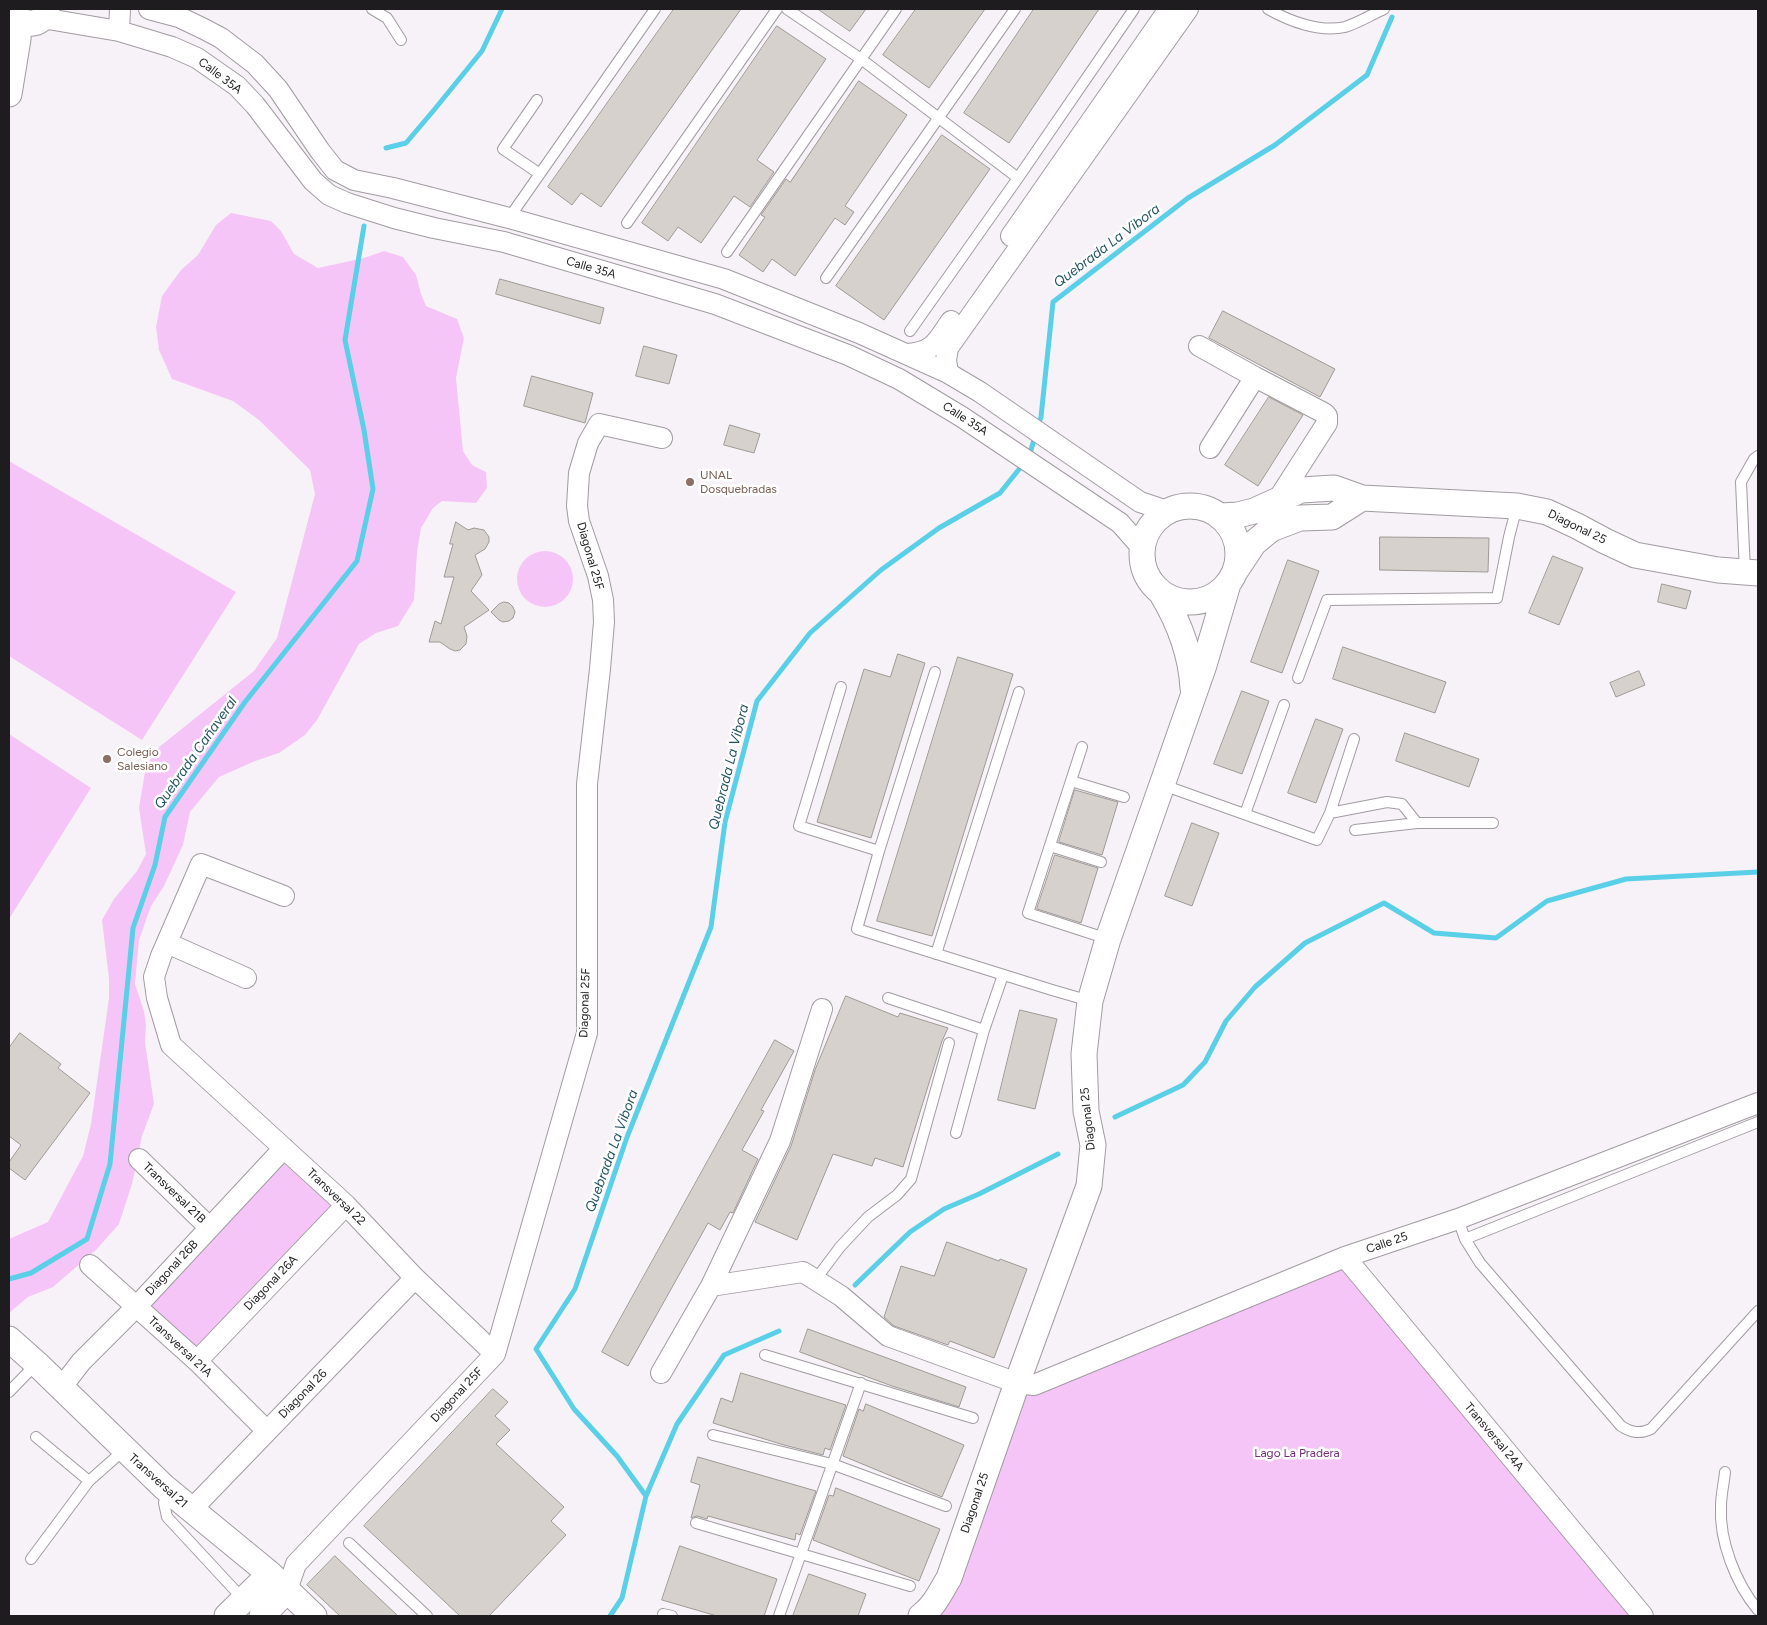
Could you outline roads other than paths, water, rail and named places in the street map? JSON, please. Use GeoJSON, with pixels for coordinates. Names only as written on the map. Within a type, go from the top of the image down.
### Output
{"type":"FeatureCollection","features":[{"type":"Feature","properties":{"kind":"street"},"geometry":{"type":"LineString","coordinates":[[119,32],[120,9]]}},
{"type":"Feature","properties":{"kind":"street"},"geometry":{"type":"LineString","coordinates":[[149,9],[180,17],[204,29],[221,38],[255,64],[278,89],[335,170],[354,180],[393,188],[509,218],[724,279],[859,333],[948,373],[980,392],[1140,502],[1167,511]]}},
{"type":"Feature","properties":{"kind":"street"},"geometry":{"type":"LineString","coordinates":[[908,354],[928,350],[937,342],[1169,9]]}},
{"type":"Feature","properties":{"kind":"street"},"geometry":{"type":"LineString","coordinates":[[948,373],[946,360],[948,348],[1188,9]]}},
{"type":"Feature","properties":{"kind":"street"},"geometry":{"type":"LineString","coordinates":[[10,82],[26,22]]}},
{"type":"Feature","properties":{"kind":"street","name":"Calle 35A"},"geometry":{"type":"LineString","coordinates":[[26,22],[119,32],[172,47],[197,58],[237,86],[256,105],[312,181],[329,195],[347,203],[394,218],[504,242],[715,304],[857,359],[899,379],[962,417],[1120,523],[1142,548]]}},
{"type":"Feature","properties":{"kind":"street"},"geometry":{"type":"LineString","coordinates":[[504,242],[509,218]]}},
{"type":"Feature","properties":{"kind":"street"},"geometry":{"type":"LineString","coordinates":[[1199,346],[1327,416],[1326,423],[1276,503],[1254,544]]}},
{"type":"Feature","properties":{"kind":"street"},"geometry":{"type":"LineString","coordinates":[[1210,448],[1255,377]]}},
{"type":"Feature","properties":{"kind":"street","name":"Diagonal 25F"},"geometry":{"type":"LineString","coordinates":[[235,1608],[278,1582],[494,1354],[587,1033],[587,784],[604,622],[598,576],[579,521],[576,506],[579,473],[588,443],[599,424],[662,438]]}},
{"type":"Feature","properties":{"kind":"street","name":"Diagonal 25"},"geometry":{"type":"LineString","coordinates":[[1221,516],[1238,515],[1254,511],[1276,503],[1301,490],[1334,488],[1362,498],[1516,506],[1547,512],[1635,555],[1718,570],[1752,572]]}},
{"type":"Feature","properties":{"kind":"street","name":"Diagonal 25"},"geometry":{"type":"LineString","coordinates":[[921,1616],[931,1607],[949,1578],[1017,1383],[1089,1186],[1092,1135],[1086,1110],[1084,1054],[1090,1001],[1108,939],[1194,695],[1232,577],[1254,544],[1271,529],[1300,518],[1332,517],[1362,498]]}},
{"type":"Feature","properties":{"kind":"street"},"geometry":{"type":"LineString","coordinates":[[1180,506],[1195,506],[1208,509],[1221,516],[1231,528],[1237,541],[1238,556],[1232,577],[1218,594],[1197,602],[1190,603],[1176,600],[1162,594],[1152,585],[1142,561],[1142,548],[1146,533],[1155,521],[1167,511],[1180,506]]}},
{"type":"Feature","properties":{"kind":"street","name":"Diagonal 25"},"geometry":{"type":"LineString","coordinates":[[1162,594],[1176,617],[1186,642],[1192,668],[1194,695]]}},
{"type":"Feature","properties":{"kind":"street"},"geometry":{"type":"LineString","coordinates":[[246,978],[167,943],[201,864],[284,896]]}},
{"type":"Feature","properties":{"kind":"street","name":"Transversal 22"},"geometry":{"type":"LineString","coordinates":[[167,943],[154,978],[157,998],[172,1046],[346,1205],[415,1278],[494,1354]]}},
{"type":"Feature","properties":{"kind":"street"},"geometry":{"type":"LineString","coordinates":[[661,1373],[711,1286],[780,1141],[822,1009]]}},
{"type":"Feature","properties":{"kind":"street","name":"Calle 25"},"geometry":{"type":"LineString","coordinates":[[1017,1383],[1034,1385],[1345,1257],[1458,1219],[1758,1102]]}},
{"type":"Feature","properties":{"kind":"street","name":"Diagonal 26B"},"geometry":{"type":"LineString","coordinates":[[61,1388],[81,1362],[136,1307],[284,1148]]}},
{"type":"Feature","properties":{"kind":"street","name":"Transversal 21B"},"geometry":{"type":"LineString","coordinates":[[139,1159],[209,1227]]}},
{"type":"Feature","properties":{"kind":"street","name":"Diagonal 26A"},"geometry":{"type":"LineString","coordinates":[[197,1361],[346,1205]]}},
{"type":"Feature","properties":{"kind":"street","name":"Transversal 24A"},"geometry":{"type":"LineString","coordinates":[[1345,1257],[1643,1616]]}},
{"type":"Feature","properties":{"kind":"street","name":"Transversal 21A"},"geometry":{"type":"LineString","coordinates":[[90,1266],[197,1361],[267,1431]]}},
{"type":"Feature","properties":{"kind":"street"},"geometry":{"type":"LineString","coordinates":[[711,1286],[804,1272],[842,1296],[888,1336],[1017,1383]]}},
{"type":"Feature","properties":{"kind":"street","name":"Diagonal 26"},"geometry":{"type":"LineString","coordinates":[[191,1510],[415,1278]]}},
{"type":"Feature","properties":{"kind":"street","name":"Transversal 21"},"geometry":{"type":"LineString","coordinates":[[9,1339],[167,1490],[278,1582],[314,1616]]}},
{"type":"Feature","properties":{"kind":"street","name":"Diagonal 25F"},"geometry":{"type":"LineString","coordinates":[[262,1616],[278,1582]]}},
{"type":"Feature","properties":{"kind":"lane"},"geometry":{"type":"LineString","coordinates":[[372,9],[387,18],[401,40]]}},
{"type":"Feature","properties":{"kind":"lane"},"geometry":{"type":"LineString","coordinates":[[509,218],[655,9]]}},
{"type":"Feature","properties":{"kind":"lane"},"geometry":{"type":"LineString","coordinates":[[626,223],[777,9]]}},
{"type":"Feature","properties":{"kind":"lane"},"geometry":{"type":"LineString","coordinates":[[787,9],[861,58],[1018,178]]}},
{"type":"Feature","properties":{"kind":"lane"},"geometry":{"type":"LineString","coordinates":[[727,252],[896,9]]}},
{"type":"Feature","properties":{"kind":"lane"},"geometry":{"type":"LineString","coordinates":[[826,278],[1015,9]]}},
{"type":"Feature","properties":{"kind":"lane"},"geometry":{"type":"LineString","coordinates":[[910,331],[1134,9]]}},
{"type":"Feature","properties":{"kind":"lane"},"geometry":{"type":"LineString","coordinates":[[1268,9],[1280,16],[1320,28],[1344,27],[1384,9]]}},
{"type":"Feature","properties":{"kind":"lane"},"geometry":{"type":"LineString","coordinates":[[537,100],[503,149],[540,174]]}},
{"type":"Feature","properties":{"kind":"lane"},"geometry":{"type":"LineString","coordinates":[[1752,572],[1741,482],[1754,459],[1758,456]]}},
{"type":"Feature","properties":{"kind":"lane"},"geometry":{"type":"LineString","coordinates":[[1298,678],[1327,600],[1497,598],[1516,506]]}},
{"type":"Feature","properties":{"kind":"lane"},"geometry":{"type":"LineString","coordinates":[[935,672],[879,851],[857,929],[1090,1001]]}},
{"type":"Feature","properties":{"kind":"lane"},"geometry":{"type":"LineString","coordinates":[[841,687],[799,826],[879,851]]}},
{"type":"Feature","properties":{"kind":"lane"},"geometry":{"type":"LineString","coordinates":[[936,954],[1019,692]]}},
{"type":"Feature","properties":{"kind":"lane"},"geometry":{"type":"LineString","coordinates":[[1245,814],[1284,705]]}},
{"type":"Feature","properties":{"kind":"lane"},"geometry":{"type":"LineString","coordinates":[[1162,785],[1318,840],[1330,812],[1354,740]]}},
{"type":"Feature","properties":{"kind":"lane"},"geometry":{"type":"LineString","coordinates":[[1082,747],[1028,913],[1108,939]]}},
{"type":"Feature","properties":{"kind":"lane"},"geometry":{"type":"LineString","coordinates":[[1071,781],[1124,798]]}},
{"type":"Feature","properties":{"kind":"lane"},"geometry":{"type":"LineString","coordinates":[[1330,812],[1387,802],[1402,804],[1417,823]]}},
{"type":"Feature","properties":{"kind":"lane"},"geometry":{"type":"LineString","coordinates":[[1355,830],[1417,823],[1493,823]]}},
{"type":"Feature","properties":{"kind":"lane"},"geometry":{"type":"LineString","coordinates":[[1050,846],[1101,862]]}},
{"type":"Feature","properties":{"kind":"lane"},"geometry":{"type":"LineString","coordinates":[[956,1133],[984,1030],[1003,975]]}},
{"type":"Feature","properties":{"kind":"lane"},"geometry":{"type":"LineString","coordinates":[[888,998],[984,1030]]}},
{"type":"Feature","properties":{"kind":"lane"},"geometry":{"type":"LineString","coordinates":[[816,1279],[840,1247],[868,1217],[897,1195],[911,1179],[949,1043]]}},
{"type":"Feature","properties":{"kind":"lane"},"geometry":{"type":"LineString","coordinates":[[1465,1239],[1758,1122]]}},
{"type":"Feature","properties":{"kind":"lane"},"geometry":{"type":"LineString","coordinates":[[1458,1219],[1465,1239],[1480,1263],[1621,1426],[1630,1432],[1645,1432],[1652,1429],[1758,1311]]}},
{"type":"Feature","properties":{"kind":"lane"},"geometry":{"type":"LineString","coordinates":[[765,1355],[973,1418]]}},
{"type":"Feature","properties":{"kind":"lane"},"geometry":{"type":"LineString","coordinates":[[9,1392],[36,1363]]}},
{"type":"Feature","properties":{"kind":"lane"},"geometry":{"type":"LineString","coordinates":[[780,1616],[861,1383]]}},
{"type":"Feature","properties":{"kind":"lane"},"geometry":{"type":"LineString","coordinates":[[713,1435],[832,1464],[946,1506]]}},
{"type":"Feature","properties":{"kind":"lane"},"geometry":{"type":"LineString","coordinates":[[36,1437],[89,1481]]}},
{"type":"Feature","properties":{"kind":"lane"},"geometry":{"type":"LineString","coordinates":[[32,1559],[89,1481],[124,1450]]}},
{"type":"Feature","properties":{"kind":"lane"},"geometry":{"type":"LineString","coordinates":[[1725,1472],[1720,1508],[1724,1544],[1737,1578],[1758,1610]]}},
{"type":"Feature","properties":{"kind":"lane"},"geometry":{"type":"LineString","coordinates":[[167,1490],[164,1503],[167,1518],[235,1608]]}},
{"type":"Feature","properties":{"kind":"lane"},"geometry":{"type":"LineString","coordinates":[[696,1523],[910,1586]]}},
{"type":"Feature","properties":{"kind":"lane"},"geometry":{"type":"LineString","coordinates":[[349,1543],[427,1616]]}},
{"type":"Feature","properties":{"kind":"waterway","name":"Quebrada Cañaveral"},"geometry":{"type":"LineString","coordinates":[[386,148],[406,143],[434,110],[482,51],[502,9]]}},
{"type":"Feature","properties":{"kind":"waterway","name":"Quebrada La Vibora"},"geometry":{"type":"LineString","coordinates":[[1038,426],[1041,417],[1053,302],[1188,198],[1275,145],[1367,75],[1392,17]]}},
{"type":"Feature","properties":{"kind":"waterway","name":"Quebrada Cañaveral"},"geometry":{"type":"LineString","coordinates":[[9,1279],[31,1273],[87,1239],[110,1164],[133,928],[155,865],[165,817],[245,702],[357,561],[373,489],[364,430],[345,340],[364,226]]}},
{"type":"Feature","properties":{"kind":"waterway","name":"Quebrada La Vibora"},"geometry":{"type":"LineString","coordinates":[[1029,457],[1035,436]]}},
{"type":"Feature","properties":{"kind":"waterway","name":"Quebrada La Vibora"},"geometry":{"type":"LineString","coordinates":[[646,1496],[617,1456],[574,1409],[536,1349],[575,1289],[627,1137],[711,927],[725,822],[757,701],[810,633],[881,570],[939,528],[1000,493],[1024,463]]}},
{"type":"Feature","properties":{"kind":"waterway"},"geometry":{"type":"LineString","coordinates":[[1115,1117],[1183,1085],[1205,1062],[1226,1021],[1255,987],[1305,943],[1384,903],[1434,933],[1496,938],[1547,901],[1626,879],[1758,872]]}},
{"type":"Feature","properties":{"kind":"waterway"},"geometry":{"type":"LineString","coordinates":[[855,1285],[910,1232],[944,1209],[979,1194],[1058,1154]]}},
{"type":"Feature","properties":{"kind":"waterway"},"geometry":{"type":"LineString","coordinates":[[610,1616],[622,1598],[646,1496],[677,1424],[724,1355],[779,1331]]}},
{"type":"Feature","properties":{"kind":"place","name":"UNAL Dosquebradas"},"geometry":{"type":"Point","coordinates":[690,482]}},
{"type":"Feature","properties":{"kind":"place","name":"Colegio Salesiano"},"geometry":{"type":"Point","coordinates":[107,759]}},
{"type":"Feature","properties":{"kind":"park label","name":"Lago La Pradera"},"geometry":{"type":"Point","coordinates":[1297,1453]}}]}
